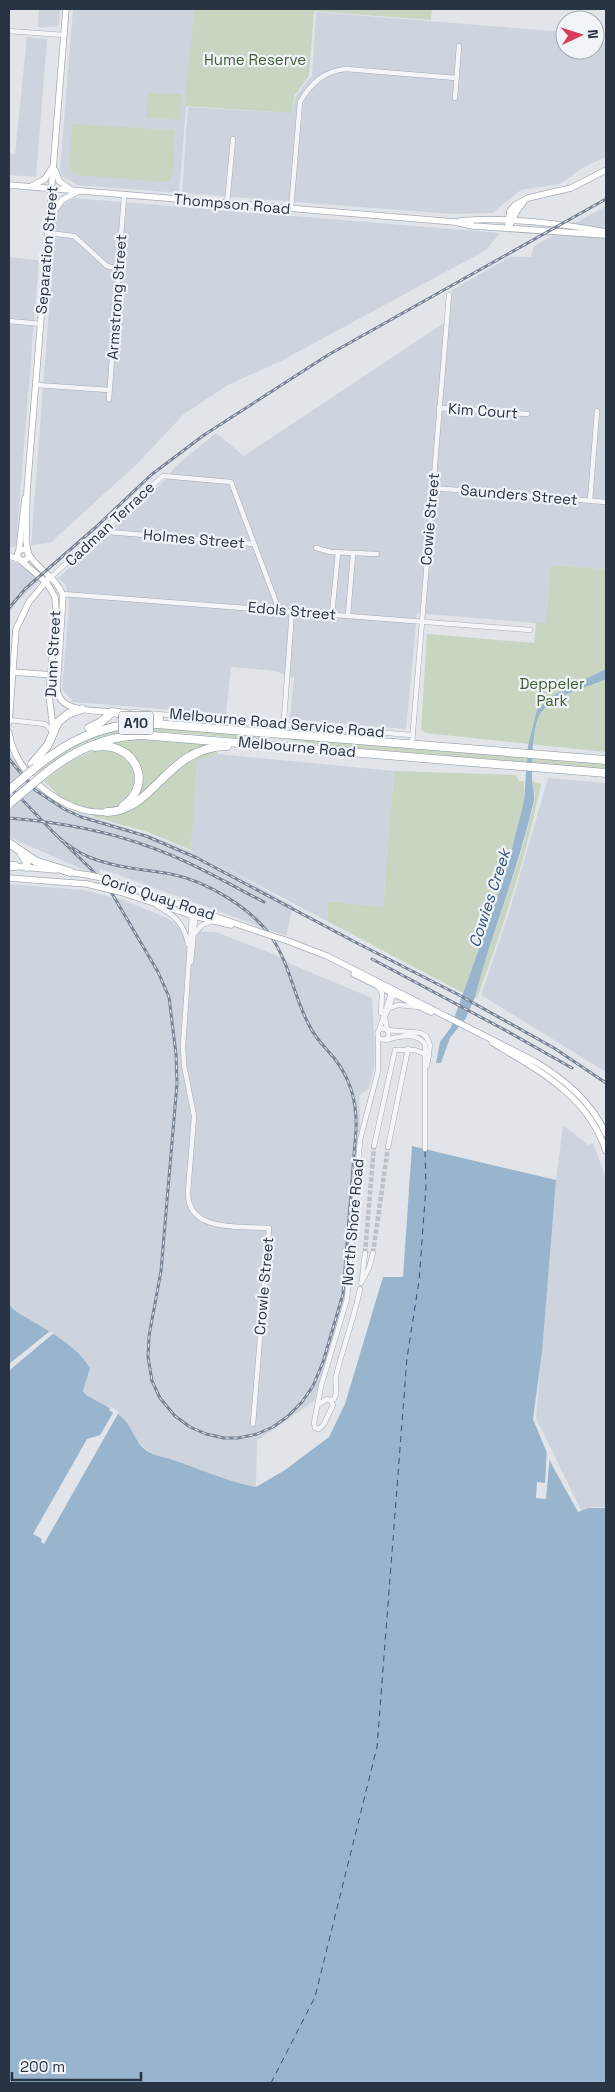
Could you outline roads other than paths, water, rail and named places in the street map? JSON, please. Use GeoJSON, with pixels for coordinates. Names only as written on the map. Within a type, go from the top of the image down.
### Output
{"type":"FeatureCollection","features":[{"type":"Feature","properties":{"kind":"highway"},"geometry":{"type":"LineString","coordinates":[[9,790],[34,766],[46,749],[53,731],[63,717],[82,709]]}},
{"type":"Feature","properties":{"kind":"highway"},"geometry":{"type":"LineString","coordinates":[[44,761],[64,741],[99,724],[112,712],[183,725]]}},
{"type":"Feature","properties":{"kind":"highway","name":"Melbourne Road"},"geometry":{"type":"LineString","coordinates":[[34,766],[78,738],[104,728],[136,723],[412,743],[606,760]]}},
{"type":"Feature","properties":{"kind":"highway"},"geometry":{"type":"LineString","coordinates":[[282,746],[283,733]]}},
{"type":"Feature","properties":{"kind":"highway","name":"Melbourne Road"},"geometry":{"type":"LineString","coordinates":[[9,804],[73,753],[109,739],[141,735],[606,773]]}},
{"type":"Feature","properties":{"kind":"highway"},"geometry":{"type":"LineString","coordinates":[[108,812],[120,811],[135,804],[180,761],[196,752],[217,746],[259,744]]}},
{"type":"Feature","properties":{"kind":"highway"},"geometry":{"type":"LineString","coordinates":[[73,753],[96,747],[111,746],[124,751],[134,760],[138,774],[138,785],[135,794],[124,806],[108,812]]}},
{"type":"Feature","properties":{"kind":"highway"},"geometry":{"type":"LineString","coordinates":[[9,843],[26,860],[27,867]]}},
{"type":"Feature","properties":{"kind":"highway"},"geometry":{"type":"LineString","coordinates":[[19,852],[40,864],[70,872]]}},
{"type":"Feature","properties":{"kind":"main road","name":"Separation Street"},"geometry":{"type":"LineString","coordinates":[[20,559],[19,550],[27,491],[66,9]]}},
{"type":"Feature","properties":{"kind":"main road"},"geometry":{"type":"LineString","coordinates":[[30,187],[45,179],[54,164]]}},
{"type":"Feature","properties":{"kind":"main road"},"geometry":{"type":"LineString","coordinates":[[54,164],[59,182],[76,191]]}},
{"type":"Feature","properties":{"kind":"main road"},"geometry":{"type":"LineString","coordinates":[[509,228],[509,221],[526,199],[572,188],[606,170]]}},
{"type":"Feature","properties":{"kind":"main road","name":"Thompson Road"},"geometry":{"type":"LineString","coordinates":[[9,185],[455,222],[470,225],[606,234]]}},
{"type":"Feature","properties":{"kind":"main road"},"geometry":{"type":"LineString","coordinates":[[50,217],[63,199],[76,191]]}},
{"type":"Feature","properties":{"kind":"main road","name":"Thompson Road"},"geometry":{"type":"LineString","coordinates":[[455,222],[472,220],[509,221],[589,229],[606,234]]}},
{"type":"Feature","properties":{"kind":"main road","name":"Separation Street"},"geometry":{"type":"LineString","coordinates":[[27,491],[26,541],[28,553]]}},
{"type":"Feature","properties":{"kind":"main road"},"geometry":{"type":"LineString","coordinates":[[9,552],[23,549],[50,577],[29,602],[16,629],[9,721]]}},
{"type":"Feature","properties":{"kind":"main road"},"geometry":{"type":"LineString","coordinates":[[9,556],[26,560],[28,553]]}},
{"type":"Feature","properties":{"kind":"main road"},"geometry":{"type":"LineString","coordinates":[[20,559],[45,581]]}},
{"type":"Feature","properties":{"kind":"main road","name":"Dunn Street"},"geometry":{"type":"LineString","coordinates":[[50,577],[63,594],[64,609],[57,688],[59,697],[65,704],[82,709]]}},
{"type":"Feature","properties":{"kind":"main road","name":"Dunn Street"},"geometry":{"type":"LineString","coordinates":[[45,581],[55,596],[56,620],[50,675],[53,731]]}},
{"type":"Feature","properties":{"kind":"main road","name":"Edols Street"},"geometry":{"type":"LineString","coordinates":[[55,596],[63,594]]}},
{"type":"Feature","properties":{"kind":"main road"},"geometry":{"type":"LineString","coordinates":[[12,672],[58,676]]}},
{"type":"Feature","properties":{"kind":"main road","name":"Melbourne Road Service Road"},"geometry":{"type":"LineString","coordinates":[[82,709],[112,712]]}},
{"type":"Feature","properties":{"kind":"main road"},"geometry":{"type":"LineString","coordinates":[[9,733],[13,748],[19,759],[47,792],[75,808],[90,812],[108,812]]}},
{"type":"Feature","properties":{"kind":"main road","name":"Corio Quay Road"},"geometry":{"type":"LineString","coordinates":[[11,866],[70,872],[107,879],[214,921],[257,931]]}},
{"type":"Feature","properties":{"kind":"main road"},"geometry":{"type":"LineString","coordinates":[[26,879],[27,867]]}},
{"type":"Feature","properties":{"kind":"main road","name":"Corio Quay Road"},"geometry":{"type":"LineString","coordinates":[[9,878],[87,884],[194,912],[257,931],[327,956],[422,1008],[448,1018]]}},
{"type":"Feature","properties":{"kind":"main road","name":"Corio Quay Road"},"geometry":{"type":"LineString","coordinates":[[299,945],[378,987],[393,992],[521,1053],[552,1072],[576,1092],[606,1134]]}},
{"type":"Feature","properties":{"kind":"main road","name":"Corio Quay Road"},"geometry":{"type":"LineString","coordinates":[[600,1127],[606,1151]]}},
{"type":"Feature","properties":{"kind":"street"},"geometry":{"type":"LineString","coordinates":[[9,31],[64,35]]}},
{"type":"Feature","properties":{"kind":"street"},"geometry":{"type":"LineString","coordinates":[[455,98],[459,46]]}},
{"type":"Feature","properties":{"kind":"street"},"geometry":{"type":"LineString","coordinates":[[291,209],[300,102],[317,80],[329,72],[346,69],[456,78]]}},
{"type":"Feature","properties":{"kind":"street"},"geometry":{"type":"LineString","coordinates":[[227,204],[233,139]]}},
{"type":"Feature","properties":{"kind":"street","name":"Armstrong Street"},"geometry":{"type":"LineString","coordinates":[[109,399],[124,196]]}},
{"type":"Feature","properties":{"kind":"street"},"geometry":{"type":"LineString","coordinates":[[48,233],[74,236],[107,266],[119,269]]}},
{"type":"Feature","properties":{"kind":"street","name":"Cowie Street"},"geometry":{"type":"LineString","coordinates":[[412,743],[449,295]]}},
{"type":"Feature","properties":{"kind":"street"},"geometry":{"type":"LineString","coordinates":[[9,321],[41,324]]}},
{"type":"Feature","properties":{"kind":"street"},"geometry":{"type":"LineString","coordinates":[[36,385],[109,390]]}},
{"type":"Feature","properties":{"kind":"street","name":"Kim Court"},"geometry":{"type":"LineString","coordinates":[[439,408],[527,414]]}},
{"type":"Feature","properties":{"kind":"street"},"geometry":{"type":"LineString","coordinates":[[590,501],[597,411]]}},
{"type":"Feature","properties":{"kind":"street","name":"Cadman Terrace"},"geometry":{"type":"LineString","coordinates":[[50,577],[163,476],[231,482],[254,544]]}},
{"type":"Feature","properties":{"kind":"street","name":"Saunders Street"},"geometry":{"type":"LineString","coordinates":[[433,488],[606,502]]}},
{"type":"Feature","properties":{"kind":"street","name":"Holmes Street"},"geometry":{"type":"LineString","coordinates":[[105,528],[109,532],[254,544]]}},
{"type":"Feature","properties":{"kind":"street"},"geometry":{"type":"LineString","coordinates":[[254,544],[278,610]]}},
{"type":"Feature","properties":{"kind":"street"},"geometry":{"type":"LineString","coordinates":[[316,548],[338,553],[377,554]]}},
{"type":"Feature","properties":{"kind":"street"},"geometry":{"type":"LineString","coordinates":[[332,614],[338,553]]}},
{"type":"Feature","properties":{"kind":"street"},"geometry":{"type":"LineString","coordinates":[[348,615],[353,554]]}},
{"type":"Feature","properties":{"kind":"street","name":"Edols Street"},"geometry":{"type":"LineString","coordinates":[[63,594],[530,630]]}},
{"type":"Feature","properties":{"kind":"street"},"geometry":{"type":"LineString","coordinates":[[283,733],[292,611]]}},
{"type":"Feature","properties":{"kind":"street","name":"Melbourne Road Service Road"},"geometry":{"type":"LineString","coordinates":[[112,712],[155,713],[412,734]]}},
{"type":"Feature","properties":{"kind":"street"},"geometry":{"type":"LineString","coordinates":[[9,721],[42,723],[48,725],[53,731]]}},
{"type":"Feature","properties":{"kind":"street"},"geometry":{"type":"LineString","coordinates":[[137,897],[166,911],[179,921],[185,930],[190,954]]}},
{"type":"Feature","properties":{"kind":"street"},"geometry":{"type":"LineString","coordinates":[[190,954],[194,935],[194,912]]}},
{"type":"Feature","properties":{"kind":"street"},"geometry":{"type":"LineString","coordinates":[[190,954],[194,912]]}},
{"type":"Feature","properties":{"kind":"street"},"geometry":{"type":"LineString","coordinates":[[194,935],[202,925],[214,921]]}},
{"type":"Feature","properties":{"kind":"street","name":"Crowle Street"},"geometry":{"type":"LineString","coordinates":[[190,954],[183,1046],[184,1065],[194,1116],[188,1197],[193,1212],[207,1223],[268,1228],[253,1424]]}},
{"type":"Feature","properties":{"kind":"street","name":"North Shore Road"},"geometry":{"type":"LineString","coordinates":[[329,1400],[333,1406],[323,1425],[319,1429],[316,1428],[314,1424],[322,1383],[347,1299],[360,1140],[379,1060],[378,1033],[382,993],[378,987]]}},
{"type":"Feature","properties":{"kind":"street","name":"North Shore Road"},"geometry":{"type":"LineString","coordinates":[[380,1022],[393,992]]}},
{"type":"Feature","properties":{"kind":"street","name":"North Shore Road"},"geometry":{"type":"LineString","coordinates":[[379,1060],[386,1040],[385,1018],[393,992]]}},
{"type":"Feature","properties":{"kind":"street"},"geometry":{"type":"LineString","coordinates":[[389,1008],[400,1005],[422,1008]]}},
{"type":"Feature","properties":{"kind":"street"},"geometry":{"type":"LineString","coordinates":[[425,1149],[426,1071],[430,1043],[424,1034],[383,1028],[378,1033],[381,1040],[404,1037],[418,1038],[425,1045],[427,1055]]}},
{"type":"Feature","properties":{"kind":"street"},"geometry":{"type":"LineString","coordinates":[[374,1146],[395,1050],[408,1050],[427,1055]]}},
{"type":"Feature","properties":{"kind":"street"},"geometry":{"type":"LineString","coordinates":[[388,1147],[408,1050]]}},
{"type":"Feature","properties":{"kind":"street"},"geometry":{"type":"LineString","coordinates":[[365,1253],[361,1283],[374,1253]]}},
{"type":"Feature","properties":{"kind":"street"},"geometry":{"type":"LineString","coordinates":[[319,1404],[323,1400],[334,1399],[337,1393],[336,1378],[353,1322],[360,1290]]}},
{"type":"Feature","properties":{"kind":"street"},"geometry":{"type":"LineString","coordinates":[[322,1383],[323,1393],[329,1400]]}},
{"type":"Feature","properties":{"kind":"water","name":"Cowies Creek"},"geometry":{"type":"Polygon","coordinates":[[[606,669],[606,679],[561,697],[545,707],[537,720],[532,755],[534,801],[520,853],[475,997],[466,1018],[450,1038],[441,1063],[436,1063],[440,1042],[451,1027],[505,876],[524,801],[528,746],[537,710],[548,698],[606,669]]]}},
{"type":"Feature","properties":{"kind":"water"},"geometry":{"type":"Polygon","coordinates":[[[412,1146],[556,1180],[542,1352],[533,1419],[552,1465],[578,1512],[589,1508],[606,1508],[606,2083],[9,2083],[9,1304],[14,1310],[65,1342],[83,1358],[90,1368],[83,1391],[86,1395],[123,1418],[147,1451],[225,1479],[256,1487],[285,1470],[329,1437],[345,1404],[383,1277],[403,1277],[412,1146]]]}},
{"type":"Feature","properties":{"kind":"tunnel"},"geometry":{"type":"LineString","coordinates":[[365,1253],[374,1146]]}},
{"type":"Feature","properties":{"kind":"tunnel"},"geometry":{"type":"LineString","coordinates":[[373,1253],[388,1147]]}},
{"type":"Feature","properties":{"kind":"railway"},"geometry":{"type":"LineString","coordinates":[[9,608],[25,589],[96,527],[151,475],[204,435],[328,355],[606,199]]}},
{"type":"Feature","properties":{"kind":"railway"},"geometry":{"type":"LineString","coordinates":[[9,759],[35,790],[64,809],[81,817],[146,836],[197,858],[459,995],[554,1048],[606,1083]]}},
{"type":"Feature","properties":{"kind":"railway"},"geometry":{"type":"LineString","coordinates":[[9,786],[55,834],[89,867],[110,890],[158,972],[169,997],[176,1054],[177,1084],[161,1271],[149,1336],[148,1357],[152,1381],[160,1398],[175,1416],[190,1427],[206,1434],[224,1438],[238,1438],[257,1434],[273,1427],[287,1417],[302,1402],[313,1386],[323,1362],[343,1294],[356,1129],[354,1101],[349,1083],[340,1066],[311,1030],[278,948],[253,916],[227,897],[199,883],[171,874],[99,861],[76,850],[55,834]]}},
{"type":"Feature","properties":{"kind":"railway"},"geometry":{"type":"LineString","coordinates":[[9,818],[81,828],[133,841],[179,859],[264,902]]}},
{"type":"Feature","properties":{"kind":"railway"},"geometry":{"type":"LineString","coordinates":[[372,959],[572,1068]]}},
{"type":"Feature","properties":{"kind":"park label","name":"Hume Reserve"},"geometry":{"type":"Point","coordinates":[255,60]}},
{"type":"Feature","properties":{"kind":"park label","name":"Deppeler Park"},"geometry":{"type":"Point","coordinates":[552,692]}}]}
